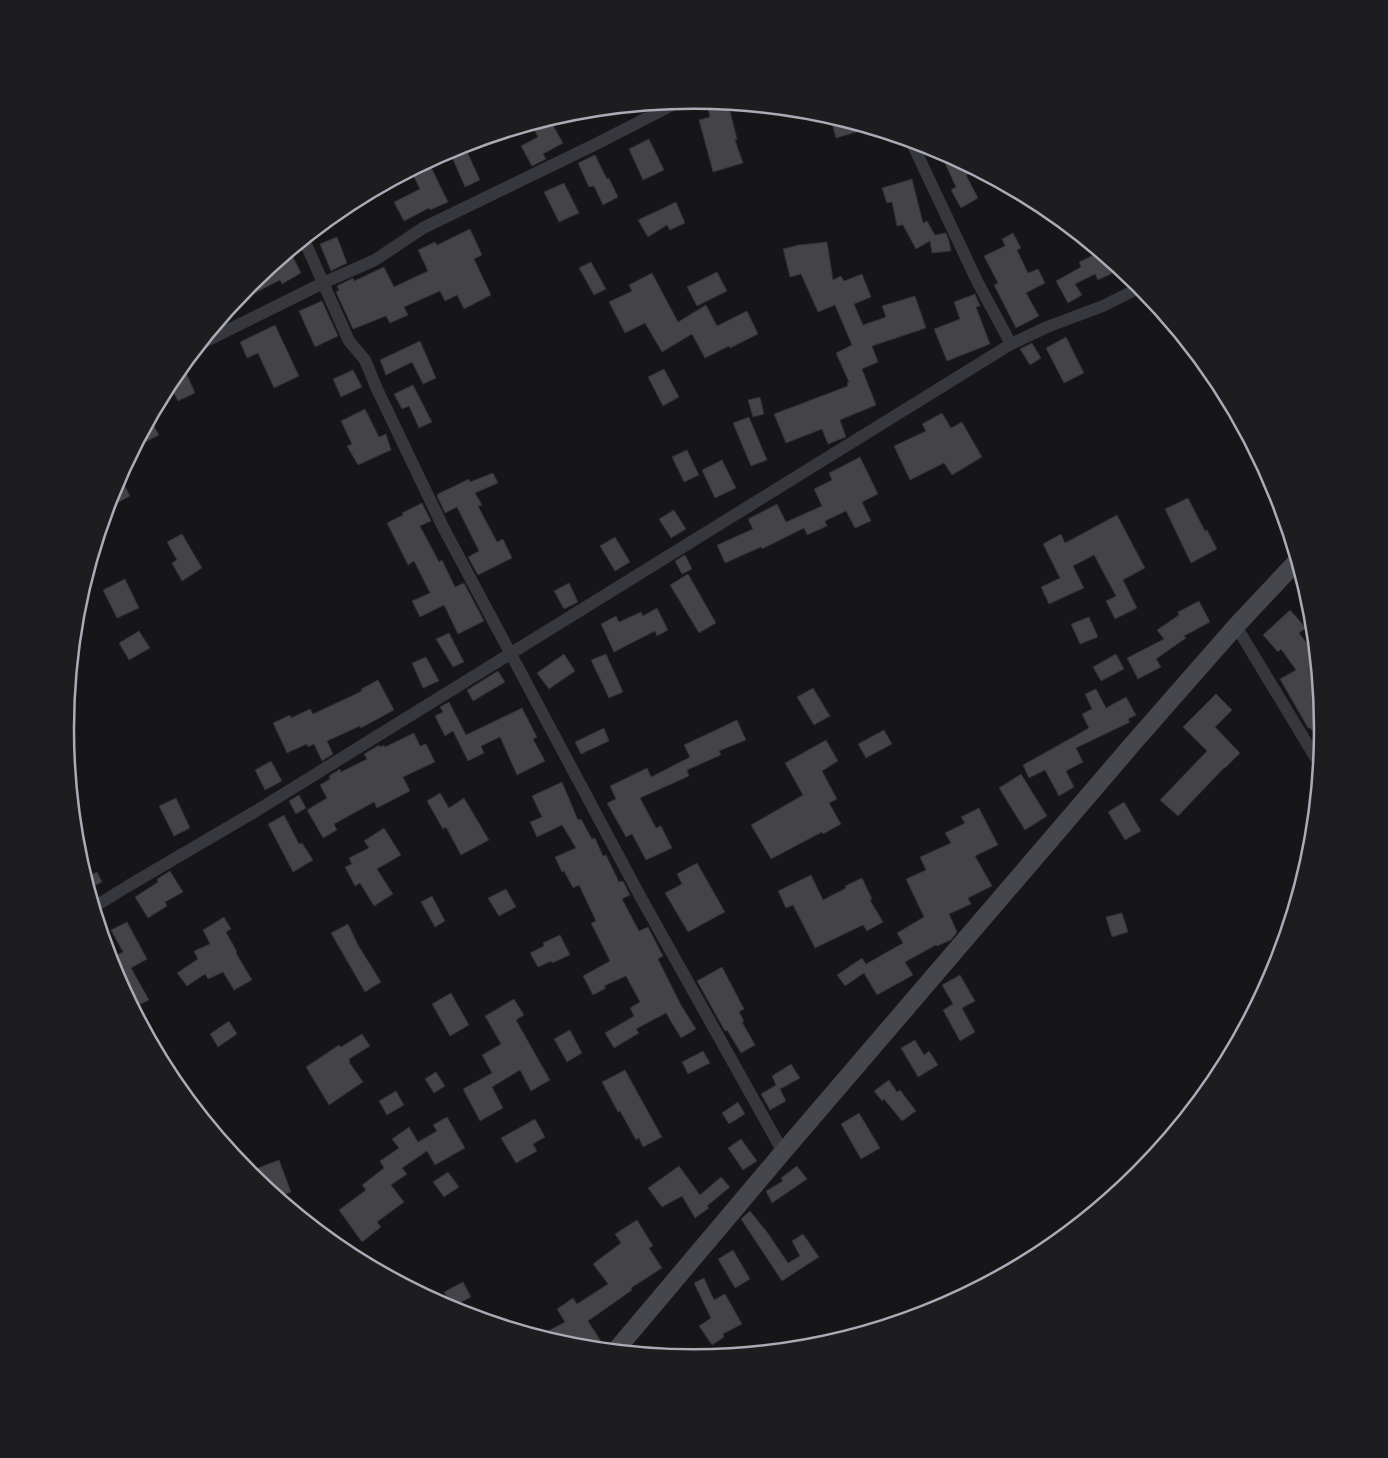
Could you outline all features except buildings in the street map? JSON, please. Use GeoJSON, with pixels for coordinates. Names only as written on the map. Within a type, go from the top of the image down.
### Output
{"type":"FeatureCollection","features":[{"type":"Feature","properties":{"kind":"street"},"geometry":{"type":"LineString","coordinates":[[213,337],[323,283],[375,260],[422,228],[663,110]]}},
{"type":"Feature","properties":{"kind":"street"},"geometry":{"type":"LineString","coordinates":[[915,150],[978,283],[1011,344]]}},
{"type":"Feature","properties":{"kind":"street"},"geometry":{"type":"LineString","coordinates":[[306,245],[349,341],[365,360],[443,526],[640,896],[783,1152]]}},
{"type":"Feature","properties":{"kind":"street"},"geometry":{"type":"LineString","coordinates":[[100,904],[272,801],[1011,344],[1047,327],[1103,306],[1134,291]]}},
{"type":"Feature","properties":{"kind":"street"},"geometry":{"type":"LineString","coordinates":[[620,1345],[783,1152],[1236,626],[1292,566]]}},
{"type":"Feature","properties":{"kind":"street"},"geometry":{"type":"LineString","coordinates":[[1236,626],[1313,753]]}}]}
